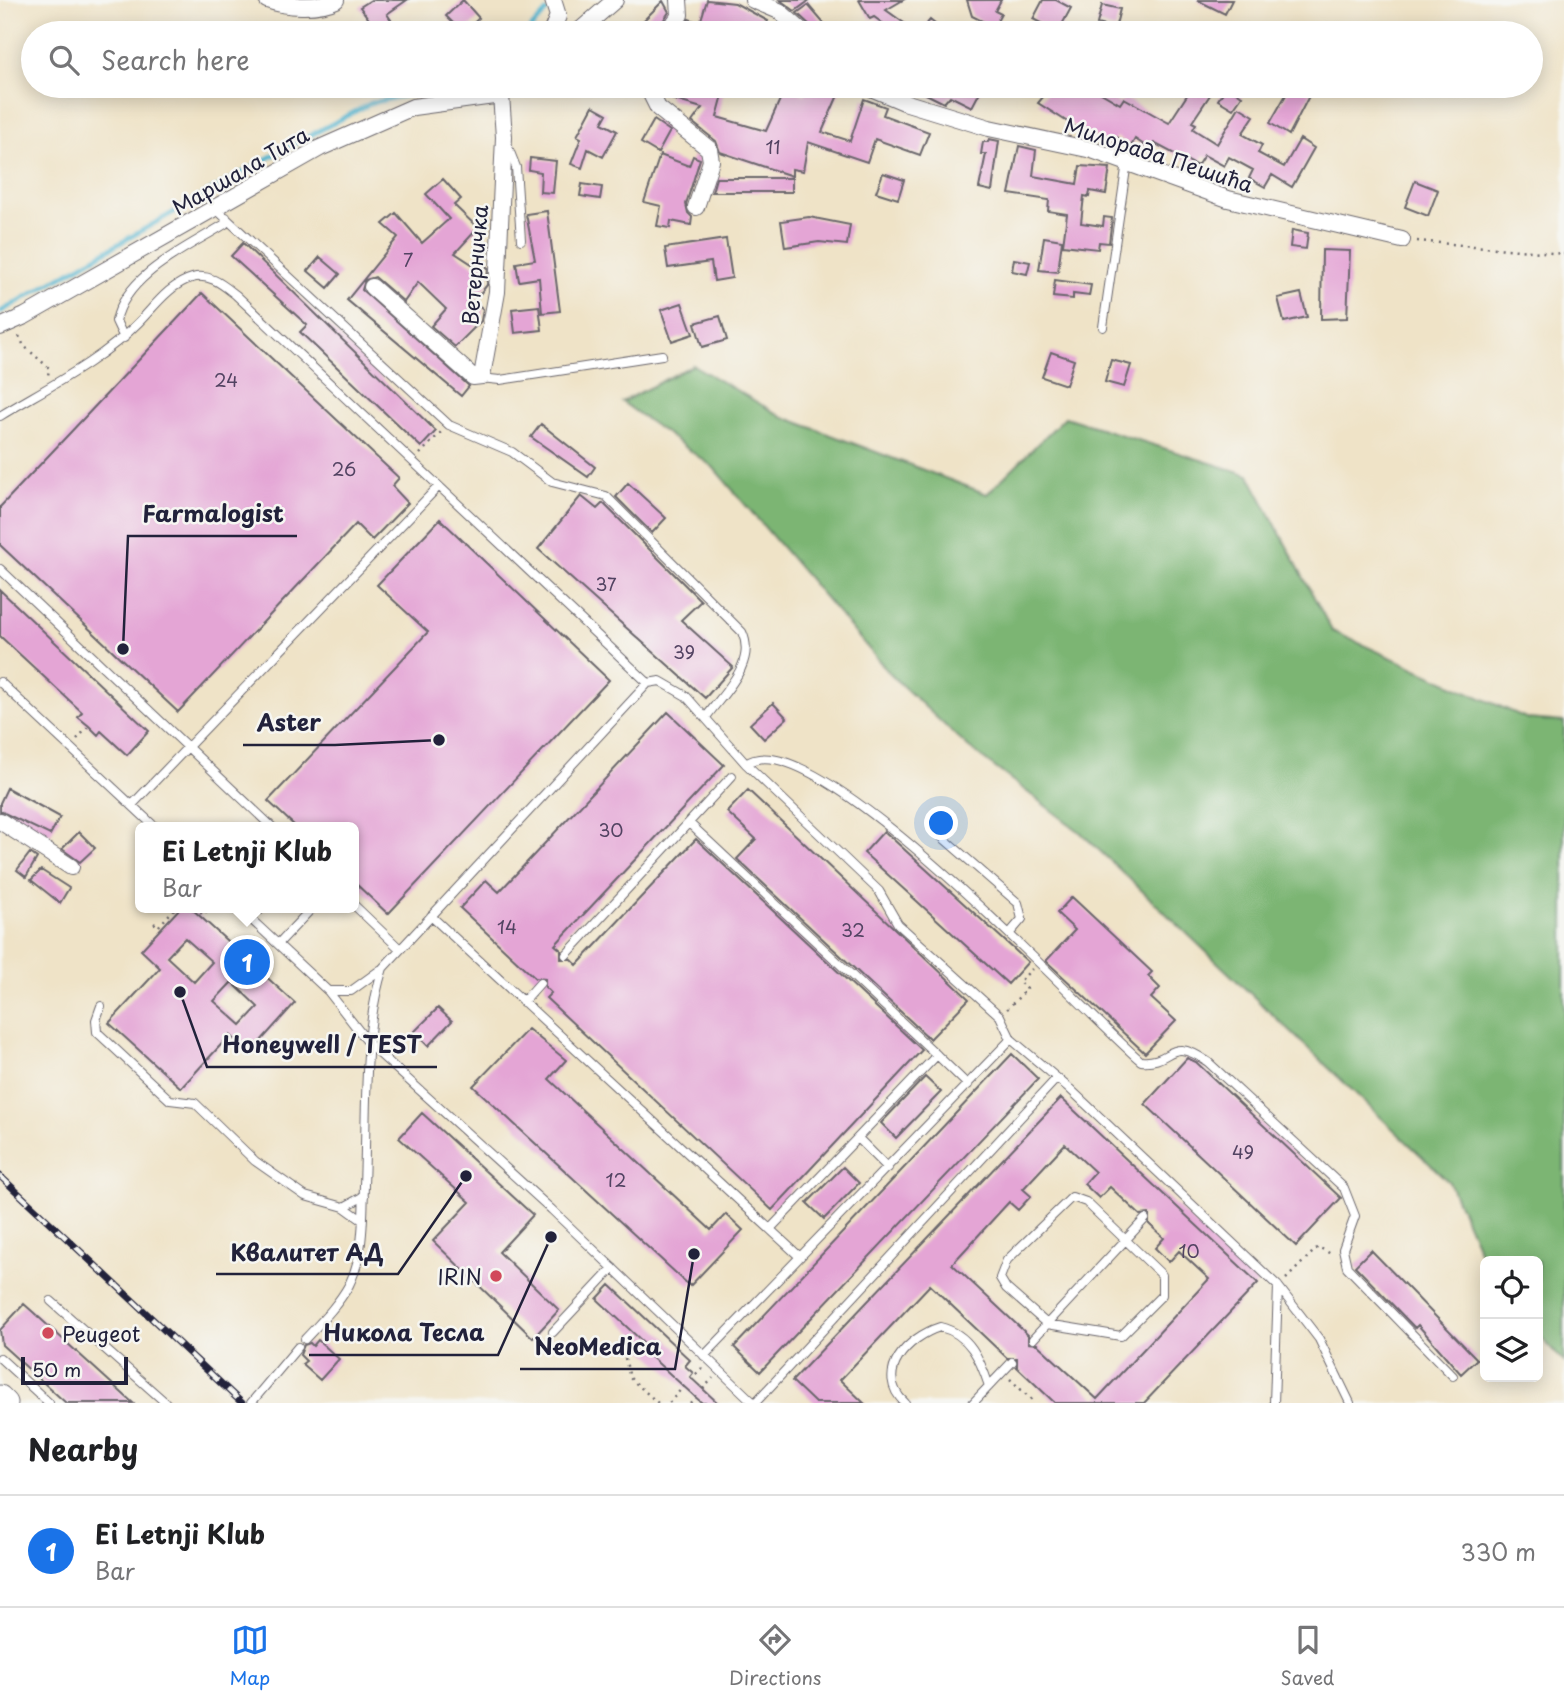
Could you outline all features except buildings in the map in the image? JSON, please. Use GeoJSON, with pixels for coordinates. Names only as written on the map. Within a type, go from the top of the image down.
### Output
{"type":"FeatureCollection","features":[{"type":"Feature","properties":{"kind":"main road"},"geometry":{"type":"LineString","coordinates":[[0,1397],[6,1403]]}},
{"type":"Feature","properties":{"kind":"street"},"geometry":{"type":"LineString","coordinates":[[267,0],[279,5],[326,5],[336,0]]}},
{"type":"Feature","properties":{"kind":"street"},"geometry":{"type":"LineString","coordinates":[[553,0],[558,16],[556,21]]}},
{"type":"Feature","properties":{"kind":"street"},"geometry":{"type":"LineString","coordinates":[[590,21],[615,0]]}},
{"type":"Feature","properties":{"kind":"street"},"geometry":{"type":"LineString","coordinates":[[676,21],[680,15],[679,0]]}},
{"type":"Feature","properties":{"kind":"street"},"geometry":{"type":"LineString","coordinates":[[753,0],[779,11],[790,21]]}},
{"type":"Feature","properties":{"kind":"street","name":"Маршала Тита"},"geometry":{"type":"LineString","coordinates":[[6,325],[220,213],[320,148],[413,107],[463,98]]}},
{"type":"Feature","properties":{"kind":"street","name":"Ветерничка"},"geometry":{"type":"LineString","coordinates":[[372,287],[473,377],[480,378],[484,373],[497,292],[507,98]]}},
{"type":"Feature","properties":{"kind":"street"},"geometry":{"type":"LineString","coordinates":[[653,98],[658,108],[709,149],[711,160],[696,207]]}},
{"type":"Feature","properties":{"kind":"street","name":"Милорада Пешића"},"geometry":{"type":"LineString","coordinates":[[894,98],[989,128],[1092,150],[1228,199],[1402,240]]}},
{"type":"Feature","properties":{"kind":"street"},"geometry":{"type":"LineString","coordinates":[[0,821],[71,867]]}},
{"type":"Feature","properties":{"kind":"lane"},"geometry":{"type":"LineString","coordinates":[[504,137],[516,167],[521,240]]}},
{"type":"Feature","properties":{"kind":"lane"},"geometry":{"type":"LineString","coordinates":[[1103,327],[1128,162]]}},
{"type":"Feature","properties":{"kind":"lane"},"geometry":{"type":"LineString","coordinates":[[124,338],[117,321],[127,295],[166,261],[225,224],[220,213]]}},
{"type":"Feature","properties":{"kind":"lane"},"geometry":{"type":"LineString","coordinates":[[220,213],[449,425],[512,452],[552,482],[606,496],[742,632],[748,647],[746,662],[707,716]]}},
{"type":"Feature","properties":{"kind":"lane"},"geometry":{"type":"LineString","coordinates":[[0,416],[124,338],[177,286],[192,278],[211,279],[236,295],[648,683]]}},
{"type":"Feature","properties":{"kind":"lane"},"geometry":{"type":"LineString","coordinates":[[480,378],[499,380],[662,355]]}},
{"type":"Feature","properties":{"kind":"lane"},"geometry":{"type":"LineString","coordinates":[[132,805],[439,486]]}},
{"type":"Feature","properties":{"kind":"lane"},"geometry":{"type":"LineString","coordinates":[[0,569],[267,822]]}},
{"type":"Feature","properties":{"kind":"lane"},"geometry":{"type":"LineString","coordinates":[[328,990],[351,991],[365,984],[383,968],[648,683],[660,681],[673,685],[707,716],[746,764],[879,891],[898,924],[1000,1016],[1012,1039],[1278,1286],[1320,1339],[1350,1403]]}},
{"type":"Feature","properties":{"kind":"lane"},"geometry":{"type":"LineString","coordinates":[[0,682],[150,822]]}},
{"type":"Feature","properties":{"kind":"lane"},"geometry":{"type":"LineString","coordinates":[[746,764],[759,757],[769,757],[789,764],[847,795],[928,859],[1010,933],[1141,1061],[1152,1062],[1175,1048],[1188,1049],[1208,1062],[1344,1188],[1355,1216],[1343,1258],[1348,1267],[1453,1376]]}},
{"type":"Feature","properties":{"kind":"lane"},"geometry":{"type":"LineString","coordinates":[[566,955],[732,776]]}},
{"type":"Feature","properties":{"kind":"lane"},"geometry":{"type":"LineString","coordinates":[[689,823],[968,1085]]}},
{"type":"Feature","properties":{"kind":"lane"},"geometry":{"type":"LineString","coordinates":[[941,836],[1018,903],[1023,919],[1010,933]]}},
{"type":"Feature","properties":{"kind":"lane"},"geometry":{"type":"LineString","coordinates":[[359,910],[400,949]]}},
{"type":"Feature","properties":{"kind":"lane"},"geometry":{"type":"LineString","coordinates":[[244,913],[328,990],[370,1045],[754,1403],[1057,1078]]}},
{"type":"Feature","properties":{"kind":"lane"},"geometry":{"type":"LineString","coordinates":[[278,944],[307,913]]}},
{"type":"Feature","properties":{"kind":"lane"},"geometry":{"type":"LineString","coordinates":[[431,916],[800,1257]]}},
{"type":"Feature","properties":{"kind":"lane"},"geometry":{"type":"LineString","coordinates":[[305,1339],[333,1309],[349,1284],[361,1246],[370,1045],[383,968]]}},
{"type":"Feature","properties":{"kind":"lane"},"geometry":{"type":"LineString","coordinates":[[523,1002],[540,983]]}},
{"type":"Feature","properties":{"kind":"lane"},"geometry":{"type":"LineString","coordinates":[[102,1006],[96,1020],[97,1032],[170,1100],[195,1103],[255,1161],[305,1196],[344,1207],[362,1220]]}},
{"type":"Feature","properties":{"kind":"lane"},"geometry":{"type":"LineString","coordinates":[[707,1358],[800,1257],[1012,1039]]}},
{"type":"Feature","properties":{"kind":"lane"},"geometry":{"type":"LineString","coordinates":[[770,1229],[937,1055]]}},
{"type":"Feature","properties":{"kind":"lane"},"geometry":{"type":"LineString","coordinates":[[858,1138],[888,1168]]}},
{"type":"Feature","properties":{"kind":"lane"},"geometry":{"type":"LineString","coordinates":[[1166,1197],[1174,1188]]}},
{"type":"Feature","properties":{"kind":"lane"},"geometry":{"type":"LineString","coordinates":[[344,1207],[364,1196]]}},
{"type":"Feature","properties":{"kind":"lane"},"geometry":{"type":"LineString","coordinates":[[1072,1197],[1086,1202],[1162,1275],[1164,1289],[1158,1301],[1121,1336],[1046,1324],[1006,1288],[1000,1278],[1007,1260],[1072,1197]]}},
{"type":"Feature","properties":{"kind":"lane"},"geometry":{"type":"LineString","coordinates":[[1033,1339],[1145,1219]]}},
{"type":"Feature","properties":{"kind":"lane"},"geometry":{"type":"LineString","coordinates":[[553,1332],[613,1269]]}},
{"type":"Feature","properties":{"kind":"lane"},"geometry":{"type":"LineString","coordinates":[[1274,1403],[1278,1286]]}},
{"type":"Feature","properties":{"kind":"lane"},"geometry":{"type":"LineString","coordinates":[[51,1301],[166,1403]]}},
{"type":"Feature","properties":{"kind":"lane"},"geometry":{"type":"LineString","coordinates":[[905,1403],[891,1382],[892,1367],[923,1332],[940,1327],[964,1339],[979,1356],[989,1386]]}},
{"type":"Feature","properties":{"kind":"lane"},"geometry":{"type":"LineString","coordinates":[[251,1403],[298,1347]]}},
{"type":"Feature","properties":{"kind":"lane"},"geometry":{"type":"LineString","coordinates":[[0,1358],[49,1403]]}},
{"type":"Feature","properties":{"kind":"lane"},"geometry":{"type":"LineString","coordinates":[[973,1403],[1012,1362]]}},
{"type":"Feature","properties":{"kind":"lane"},"geometry":{"type":"LineString","coordinates":[[739,1403],[746,1395]]}},
{"type":"Feature","properties":{"kind":"path"},"geometry":{"type":"LineString","coordinates":[[1402,240],[1564,254]]}},
{"type":"Feature","properties":{"kind":"path"},"geometry":{"type":"LineString","coordinates":[[6,325],[24,346],[49,368],[49,386]]}},
{"type":"Feature","properties":{"kind":"path"},"geometry":{"type":"LineString","coordinates":[[413,462],[442,430]]}},
{"type":"Feature","properties":{"kind":"path"},"geometry":{"type":"LineString","coordinates":[[70,747],[89,726]]}},
{"type":"Feature","properties":{"kind":"path"},"geometry":{"type":"LineString","coordinates":[[154,923],[158,927],[171,913]]}},
{"type":"Feature","properties":{"kind":"path"},"geometry":{"type":"LineString","coordinates":[[1000,1016],[1027,989],[1019,982],[1039,961]]}},
{"type":"Feature","properties":{"kind":"path"},"geometry":{"type":"LineString","coordinates":[[1278,1286],[1318,1247],[1330,1255],[1343,1258]]}},
{"type":"Feature","properties":{"kind":"path"},"geometry":{"type":"LineString","coordinates":[[625,1358],[630,1378],[657,1403]]}},
{"type":"Feature","properties":{"kind":"path"},"geometry":{"type":"LineString","coordinates":[[691,1379],[707,1358]]}},
{"type":"Feature","properties":{"kind":"path"},"geometry":{"type":"LineString","coordinates":[[703,1389],[720,1371]]}},
{"type":"Feature","properties":{"kind":"path"},"geometry":{"type":"LineString","coordinates":[[1002,1372],[1032,1400]]}},
{"type":"Feature","properties":{"kind":"path"},"geometry":{"type":"LineString","coordinates":[[669,1403],[684,1387]]}},
{"type":"Feature","properties":{"kind":"path"},"geometry":{"type":"LineString","coordinates":[[690,1403],[695,1397]]}},
{"type":"Feature","properties":{"kind":"green space"},"geometry":{"type":"Polygon","coordinates":[[[693,365],[781,416],[987,494],[1065,417],[1249,475],[1332,631],[1528,719],[1564,722],[1564,1362],[1543,1339],[1543,1256],[1481,1256],[1449,1182],[1080,832],[968,747],[892,676],[713,467],[622,402],[693,365]]]}},
{"type":"Feature","properties":{"kind":"waterway"},"geometry":{"type":"LineString","coordinates":[[538,21],[546,12]]}},
{"type":"Feature","properties":{"kind":"waterway"},"geometry":{"type":"LineString","coordinates":[[0,312],[268,158],[371,103],[394,98]]}},
{"type":"Feature","properties":{"kind":"railway"},"geometry":{"type":"LineString","coordinates":[[0,1176],[242,1403]]}},
{"type":"Feature","properties":{"kind":"place","name":"Farmalogist"},"geometry":{"type":"Point","coordinates":[123,649]}},
{"type":"Feature","properties":{"kind":"place","name":"Aster"},"geometry":{"type":"Point","coordinates":[439,740]}},
{"type":"Feature","properties":{"kind":"place","name":"Ei Letnji Klub"},"geometry":{"type":"Point","coordinates":[247,962]}},
{"type":"Feature","properties":{"kind":"place","name":"Honeywell / TEST"},"geometry":{"type":"Point","coordinates":[180,992]}},
{"type":"Feature","properties":{"kind":"place","name":"Квалитет АД"},"geometry":{"type":"Point","coordinates":[466,1176]}},
{"type":"Feature","properties":{"kind":"place","name":"Никола Тесла"},"geometry":{"type":"Point","coordinates":[551,1237]}},
{"type":"Feature","properties":{"kind":"place","name":"NeoMedica"},"geometry":{"type":"Point","coordinates":[694,1254]}},
{"type":"Feature","properties":{"kind":"place","name":"IRIN"},"geometry":{"type":"Point","coordinates":[496,1276]}},
{"type":"Feature","properties":{"kind":"place","name":"Peugeot"},"geometry":{"type":"Point","coordinates":[48,1333]}}]}
